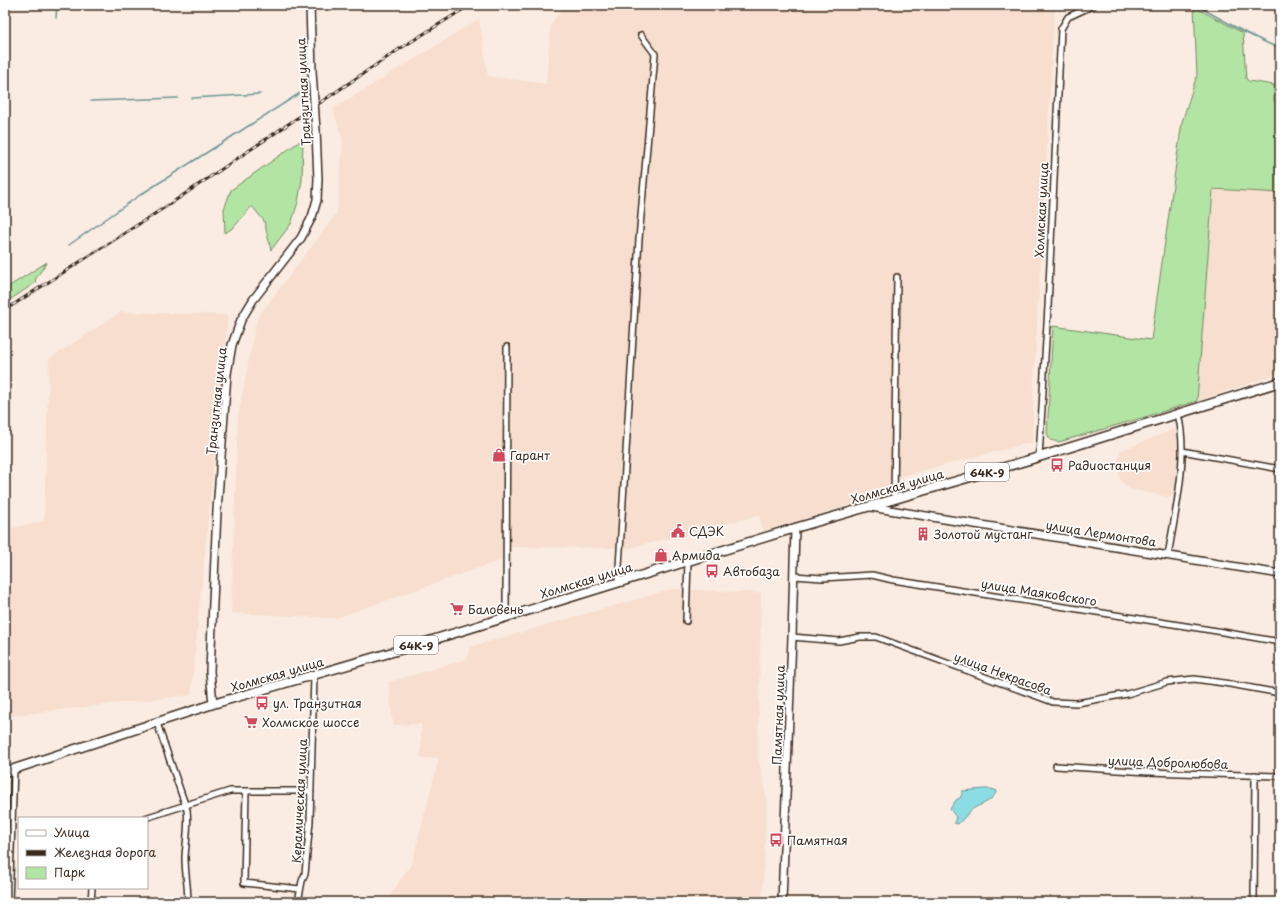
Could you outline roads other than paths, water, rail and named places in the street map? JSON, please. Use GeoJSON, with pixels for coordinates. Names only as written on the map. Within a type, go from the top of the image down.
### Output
{"type":"FeatureCollection","features":[{"type":"Feature","properties":{"kind":"main road","name":"Холмская улица"},"geometry":{"type":"LineString","coordinates":[[5,772],[212,704],[314,675],[795,528],[1039,457],[1280,382]]}},
{"type":"Feature","properties":{"kind":"street","name":"Транзитная улица"},"geometry":{"type":"LineString","coordinates":[[212,704],[210,671],[217,511],[227,374],[232,345],[241,320],[253,300],[301,238],[312,217],[316,200],[318,179],[310,5]]}},
{"type":"Feature","properties":{"kind":"street","name":"Холмская улица"},"geometry":{"type":"LineString","coordinates":[[1039,457],[1048,307],[1061,29],[1068,17],[1094,5]]}},
{"type":"Feature","properties":{"kind":"street"},"geometry":{"type":"LineString","coordinates":[[618,583],[639,239],[655,54],[641,35]]}},
{"type":"Feature","properties":{"kind":"street"},"geometry":{"type":"LineString","coordinates":[[894,500],[898,277]]}},
{"type":"Feature","properties":{"kind":"street"},"geometry":{"type":"LineString","coordinates":[[506,617],[507,347]]}},
{"type":"Feature","properties":{"kind":"street"},"geometry":{"type":"LineString","coordinates":[[1168,556],[1179,491],[1182,451],[1181,426],[1178,414]]}},
{"type":"Feature","properties":{"kind":"street"},"geometry":{"type":"LineString","coordinates":[[1182,451],[1280,469]]}},
{"type":"Feature","properties":{"kind":"street","name":"улица Лермонтова"},"geometry":{"type":"LineString","coordinates":[[871,507],[1280,574]]}},
{"type":"Feature","properties":{"kind":"street","name":"Памятная улица"},"geometry":{"type":"LineString","coordinates":[[782,902],[795,528]]}},
{"type":"Feature","properties":{"kind":"street"},"geometry":{"type":"LineString","coordinates":[[686,621],[688,561]]}},
{"type":"Feature","properties":{"kind":"street","name":"улица Маяковского"},"geometry":{"type":"LineString","coordinates":[[794,576],[822,578],[872,575],[893,580],[1280,642]]}},
{"type":"Feature","properties":{"kind":"street","name":"улица Некрасова"},"geometry":{"type":"LineString","coordinates":[[792,637],[839,641],[876,637],[1053,702],[1077,703],[1127,694],[1167,682],[1194,679],[1280,693]]}},
{"type":"Feature","properties":{"kind":"street","name":"Керамическая улица"},"geometry":{"type":"LineString","coordinates":[[298,902],[302,881],[305,874],[311,791],[314,675]]}},
{"type":"Feature","properties":{"kind":"street"},"geometry":{"type":"LineString","coordinates":[[157,722],[185,805],[188,820],[185,857],[188,902]]}},
{"type":"Feature","properties":{"kind":"street","name":"улица Добролюбова"},"geometry":{"type":"LineString","coordinates":[[1056,766],[1148,772],[1280,776]]}},
{"type":"Feature","properties":{"kind":"street"},"geometry":{"type":"LineString","coordinates":[[8,902],[14,770]]}},
{"type":"Feature","properties":{"kind":"street"},"geometry":{"type":"LineString","coordinates":[[1254,902],[1255,775]]}},
{"type":"Feature","properties":{"kind":"street"},"geometry":{"type":"LineString","coordinates":[[148,817],[230,791],[311,791]]}},
{"type":"Feature","properties":{"kind":"street"},"geometry":{"type":"LineString","coordinates":[[246,791],[244,883],[300,889]]}},
{"type":"Feature","properties":{"kind":"street"},"geometry":{"type":"LineString","coordinates":[[91,902],[92,889]]}},
{"type":"Feature","properties":{"kind":"water"},"geometry":{"type":"Polygon","coordinates":[[[992,789],[997,791],[990,800],[974,808],[958,824],[954,823],[956,817],[950,809],[956,800],[960,798],[962,791],[992,789]]]}},
{"type":"Feature","properties":{"kind":"waterway"},"geometry":{"type":"LineString","coordinates":[[56,18],[57,5]]}},
{"type":"Feature","properties":{"kind":"waterway"},"geometry":{"type":"LineString","coordinates":[[1201,8],[1246,33],[1280,49]]}},
{"type":"Feature","properties":{"kind":"waterway"},"geometry":{"type":"LineString","coordinates":[[69,245],[140,195],[305,90]]}},
{"type":"Feature","properties":{"kind":"waterway"},"geometry":{"type":"LineString","coordinates":[[192,98],[260,94]]}},
{"type":"Feature","properties":{"kind":"waterway"},"geometry":{"type":"LineString","coordinates":[[91,101],[178,98]]}},
{"type":"Feature","properties":{"kind":"railway"},"geometry":{"type":"LineString","coordinates":[[5,310],[170,204],[401,48],[470,5]]}},
{"type":"Feature","properties":{"kind":"place","name":"Гарант"},"geometry":{"type":"Point","coordinates":[499,455]}},
{"type":"Feature","properties":{"kind":"place","name":"Радиостанция"},"geometry":{"type":"Point","coordinates":[1057,465]}},
{"type":"Feature","properties":{"kind":"place","name":"СДЭК"},"geometry":{"type":"Point","coordinates":[678,531]}},
{"type":"Feature","properties":{"kind":"place","name":"Золотой мустанг"},"geometry":{"type":"Point","coordinates":[923,534]}},
{"type":"Feature","properties":{"kind":"place","name":"Армида"},"geometry":{"type":"Point","coordinates":[661,555]}},
{"type":"Feature","properties":{"kind":"place","name":"Автобаза"},"geometry":{"type":"Point","coordinates":[712,571]}},
{"type":"Feature","properties":{"kind":"place","name":"Баловень"},"geometry":{"type":"Point","coordinates":[457,609]}},
{"type":"Feature","properties":{"kind":"place","name":"ул. Транзитная"},"geometry":{"type":"Point","coordinates":[262,703]}},
{"type":"Feature","properties":{"kind":"place","name":"Холмское шоссе"},"geometry":{"type":"Point","coordinates":[251,722]}},
{"type":"Feature","properties":{"kind":"place","name":"Памятная"},"geometry":{"type":"Point","coordinates":[776,840]}}]}
